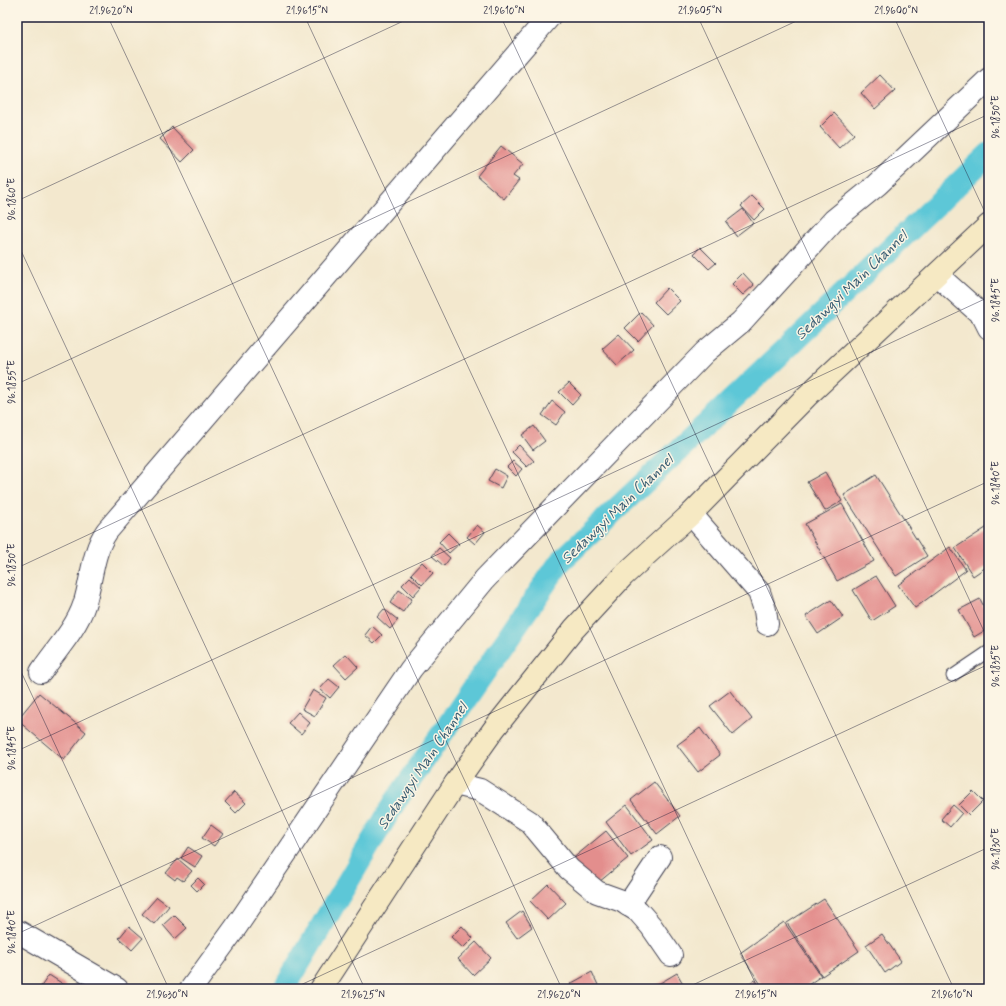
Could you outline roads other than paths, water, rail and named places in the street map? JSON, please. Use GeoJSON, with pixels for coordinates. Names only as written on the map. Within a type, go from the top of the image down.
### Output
{"type":"FeatureCollection","features":[{"type":"Feature","properties":{"kind":"street"},"geometry":{"type":"LineString","coordinates":[[41,672],[84,606],[92,580],[98,548],[107,532],[549,17]]}},
{"type":"Feature","properties":{"kind":"street"},"geometry":{"type":"LineString","coordinates":[[191,989],[236,927],[410,669],[485,579],[705,352],[741,322],[834,220],[877,185],[989,79]]}},
{"type":"Feature","properties":{"kind":"street"},"geometry":{"type":"LineString","coordinates":[[321,989],[454,784],[494,729],[574,629],[623,576],[691,514],[807,396],[989,225]]}},
{"type":"Feature","properties":{"kind":"street"},"geometry":{"type":"LineString","coordinates":[[937,275],[983,316],[989,328]]}},
{"type":"Feature","properties":{"kind":"street"},"geometry":{"type":"LineString","coordinates":[[691,514],[759,592],[765,610],[767,624]]}},
{"type":"Feature","properties":{"kind":"street"},"geometry":{"type":"LineString","coordinates":[[454,784],[480,790],[522,816],[536,828],[569,869],[596,892],[628,904],[638,911],[651,926],[671,955]]}},
{"type":"Feature","properties":{"kind":"street"},"geometry":{"type":"LineString","coordinates":[[628,904],[660,857]]}},
{"type":"Feature","properties":{"kind":"street"},"geometry":{"type":"LineString","coordinates":[[17,931],[117,989]]}},
{"type":"Feature","properties":{"kind":"lane"},"geometry":{"type":"LineString","coordinates":[[952,676],[989,651]]}},
{"type":"Feature","properties":{"kind":"waterway","name":"Sedawgyi Main Channel"},"geometry":{"type":"LineString","coordinates":[[284,989],[395,802],[560,562],[788,347],[989,154]]}}]}
